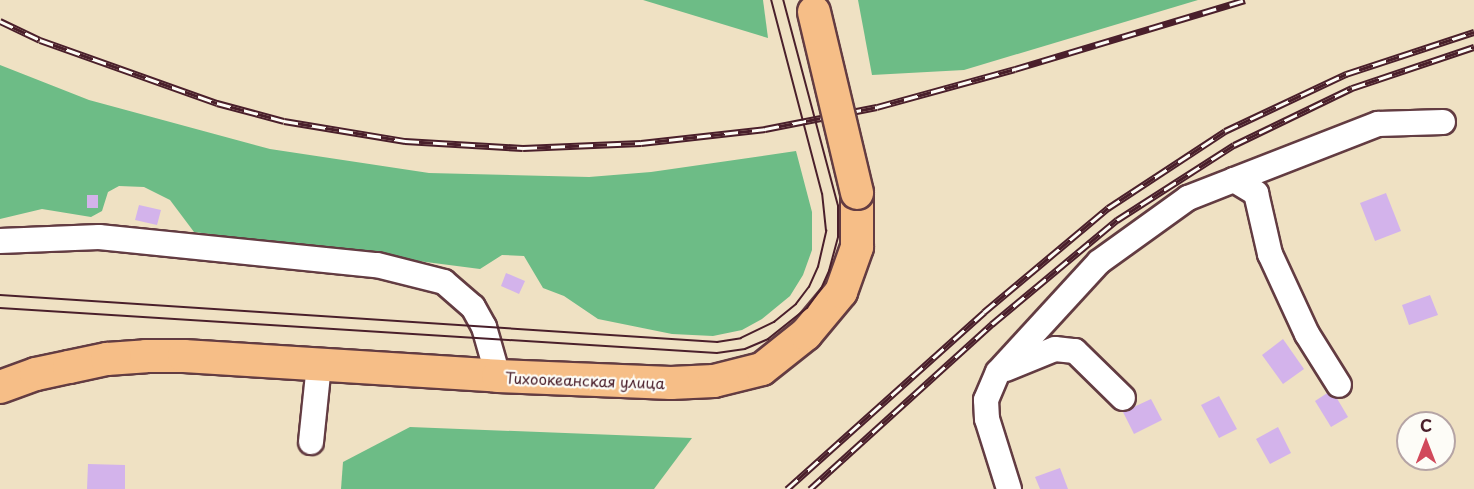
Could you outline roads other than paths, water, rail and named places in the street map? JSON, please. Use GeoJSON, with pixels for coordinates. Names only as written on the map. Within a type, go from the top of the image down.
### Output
{"type":"FeatureCollection","features":[{"type":"Feature","properties":{"kind":"main road","name":"Тихоокеанская улица"},"geometry":{"type":"LineString","coordinates":[[0,387],[36,374],[107,359],[184,356],[498,376],[671,383],[714,381],[762,369],[806,334],[841,292],[857,247],[857,193],[812,6]]}},
{"type":"Feature","properties":{"kind":"street"},"geometry":{"type":"LineString","coordinates":[[1009,489],[987,419],[986,400],[998,372],[1099,262],[1188,198],[1378,124],[1443,122]]}},
{"type":"Feature","properties":{"kind":"street"},"geometry":{"type":"LineString","coordinates":[[1234,180],[1257,193],[1270,254],[1307,334],[1339,385]]}},
{"type":"Feature","properties":{"kind":"street"},"geometry":{"type":"LineString","coordinates":[[0,241],[99,237],[377,265],[444,282],[473,307],[484,327],[498,376]]}},
{"type":"Feature","properties":{"kind":"street"},"geometry":{"type":"LineString","coordinates":[[998,372],[1055,349],[1075,351],[1123,398]]}},
{"type":"Feature","properties":{"kind":"street"},"geometry":{"type":"LineString","coordinates":[[311,442],[319,365]]}},
{"type":"Feature","properties":{"kind":"tram line"},"geometry":{"type":"LineString","coordinates":[[0,295],[717,342],[741,338],[774,322],[796,304],[809,287],[818,267],[826,231],[822,194],[771,0]]}},
{"type":"Feature","properties":{"kind":"tram line"},"geometry":{"type":"LineString","coordinates":[[0,308],[717,353],[745,349],[768,339],[807,308],[821,289],[829,271],[838,237],[838,206],[783,0]]}},
{"type":"Feature","properties":{"kind":"railway"},"geometry":{"type":"LineString","coordinates":[[0,21],[40,40],[217,103],[284,121],[405,141],[523,148],[641,143],[765,129],[877,107],[1015,69],[1245,0]]}},
{"type":"Feature","properties":{"kind":"railway"},"geometry":{"type":"LineString","coordinates":[[787,489],[984,312],[1108,208],[1225,131],[1346,74],[1474,32]]}},
{"type":"Feature","properties":{"kind":"railway"},"geometry":{"type":"LineString","coordinates":[[810,489],[992,324],[1117,220],[1234,145],[1352,88],[1474,47]]}}]}
